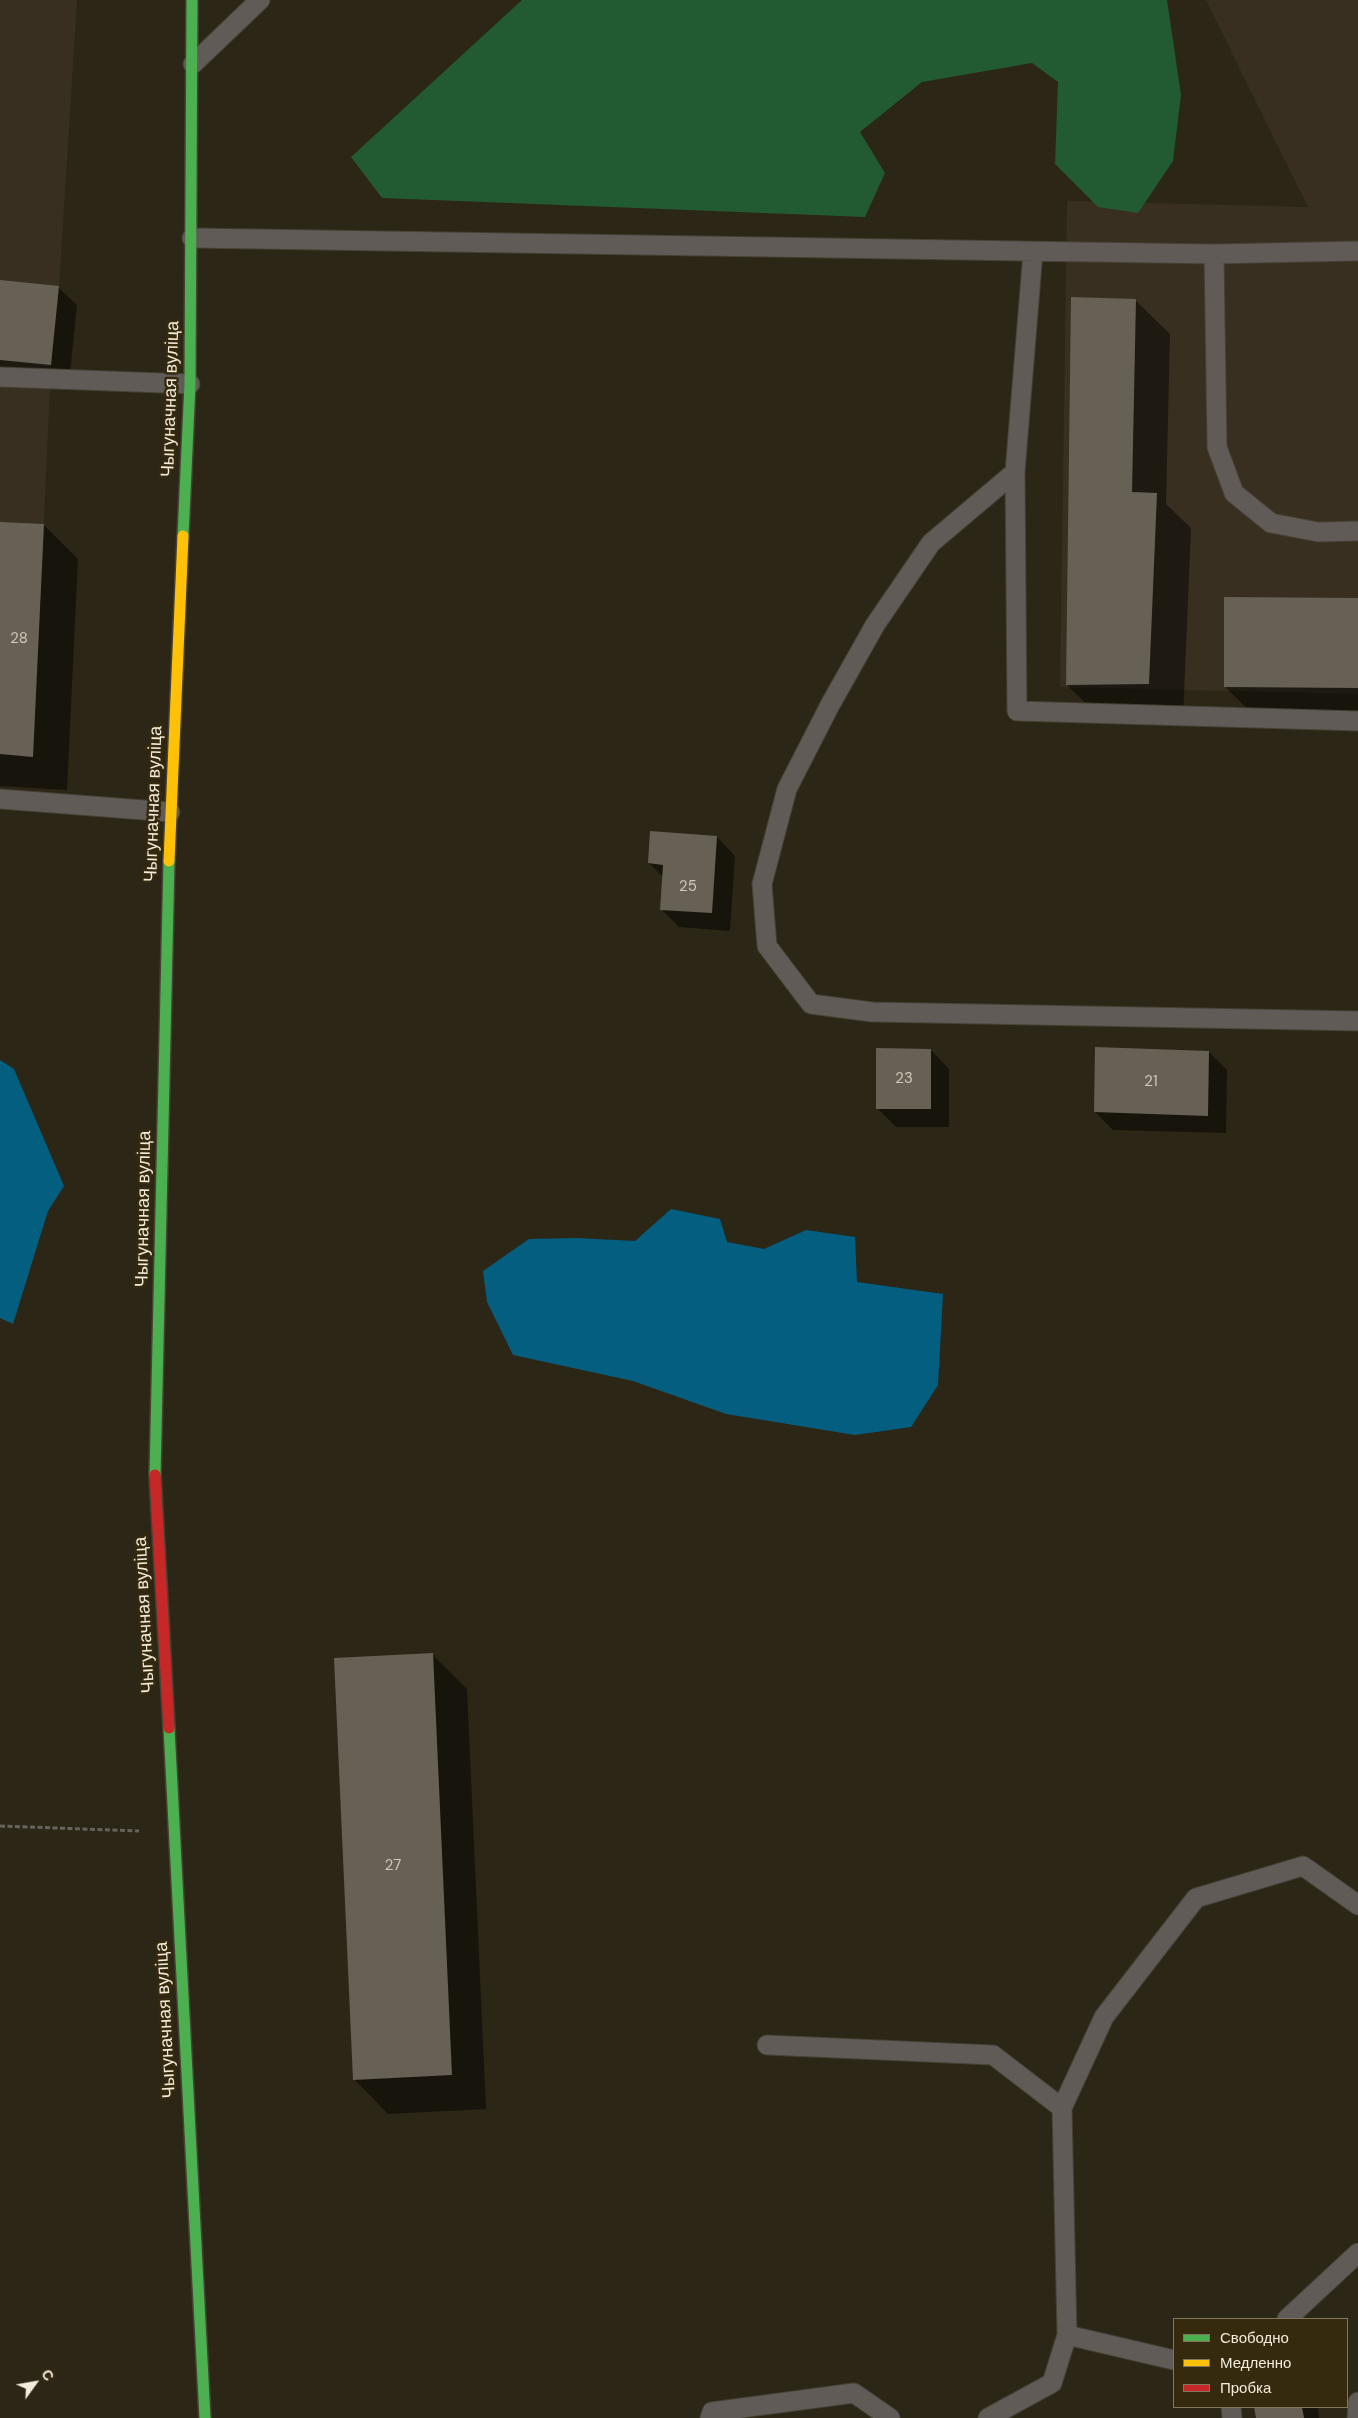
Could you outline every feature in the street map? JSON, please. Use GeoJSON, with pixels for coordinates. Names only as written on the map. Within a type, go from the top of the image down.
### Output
{"type":"FeatureCollection","features":[{"type":"Feature","properties":{"kind":"street","name":"Чыгуначная вуліца"},"geometry":{"type":"LineString","coordinates":[[192,0],[190,384],[170,812],[155,1473],[205,2418]]}},
{"type":"Feature","properties":{"kind":"lane"},"geometry":{"type":"LineString","coordinates":[[193,64],[260,0]]}},
{"type":"Feature","properties":{"kind":"lane"},"geometry":{"type":"LineString","coordinates":[[192,238],[1033,252],[1214,254],[1358,251]]}},
{"type":"Feature","properties":{"kind":"lane"},"geometry":{"type":"LineString","coordinates":[[1033,252],[1015,472],[1017,712],[1358,721]]}},
{"type":"Feature","properties":{"kind":"lane"},"geometry":{"type":"LineString","coordinates":[[1214,254],[1217,447],[1234,493],[1271,523],[1318,532],[1358,530]]}},
{"type":"Feature","properties":{"kind":"lane"},"geometry":{"type":"LineString","coordinates":[[0,377],[190,384]]}},
{"type":"Feature","properties":{"kind":"lane"},"geometry":{"type":"LineString","coordinates":[[1015,472],[931,543],[875,625],[830,705],[787,789],[762,884],[768,946],[811,1004],[872,1012],[1358,1021]]}},
{"type":"Feature","properties":{"kind":"lane"},"geometry":{"type":"LineString","coordinates":[[0,799],[170,812]]}},
{"type":"Feature","properties":{"kind":"lane"},"geometry":{"type":"LineString","coordinates":[[988,2418],[1052,2383],[1067,2335],[1062,2108],[1104,2017],[1196,1898],[1303,1866],[1358,1905]]}},
{"type":"Feature","properties":{"kind":"lane"},"geometry":{"type":"LineString","coordinates":[[767,2045],[993,2054],[1062,2108]]}},
{"type":"Feature","properties":{"kind":"lane"},"geometry":{"type":"LineString","coordinates":[[1288,2318],[1358,2253]]}},
{"type":"Feature","properties":{"kind":"lane"},"geometry":{"type":"LineString","coordinates":[[1067,2335],[1173,2360]]}},
{"type":"Feature","properties":{"kind":"lane"},"geometry":{"type":"LineString","coordinates":[[710,2418],[712,2412],[854,2393],[890,2418]]}},
{"type":"Feature","properties":{"kind":"lane"},"geometry":{"type":"LineString","coordinates":[[1357,2418],[1358,2402]]}},
{"type":"Feature","properties":{"kind":"path"},"geometry":{"type":"LineString","coordinates":[[0,1826],[173,1833]]}},
{"type":"Feature","properties":{"kind":"shaded area"},"geometry":{"type":"Polygon","coordinates":[[[0,0],[77,0],[59,286],[51,365],[33,757],[0,754],[0,0]]]}},
{"type":"Feature","properties":{"kind":"shaded area"},"geometry":{"type":"Polygon","coordinates":[[[1206,0],[1358,0],[1358,694],[1060,687],[1067,201],[1308,207],[1206,0]]]}},
{"type":"Feature","properties":{"kind":"green space"},"geometry":{"type":"Polygon","coordinates":[[[522,0],[1167,0],[1181,95],[1173,161],[1138,213],[1098,207],[1055,164],[1058,82],[1032,63],[922,82],[860,132],[885,173],[865,217],[382,198],[351,157],[522,0]]]}},
{"type":"Feature","properties":{"kind":"water"},"geometry":{"type":"Polygon","coordinates":[[[0,1060],[14,1069],[64,1186],[48,1211],[13,1324],[0,1318],[0,1060]]]}},
{"type":"Feature","properties":{"kind":"water"},"geometry":{"type":"Polygon","coordinates":[[[671,1209],[720,1219],[727,1242],[764,1249],[806,1230],[855,1237],[857,1282],[943,1294],[938,1385],[911,1427],[855,1435],[726,1414],[633,1381],[513,1355],[487,1302],[483,1271],[529,1239],[576,1238],[635,1241],[671,1209]]]}},
{"type":"Feature","properties":{"kind":"building"},"geometry":{"type":"Polygon","coordinates":[[[0,280],[59,286],[51,365],[0,360],[0,280]]]}},
{"type":"Feature","properties":{"kind":"building"},"geometry":{"type":"Polygon","coordinates":[[[1071,297],[1136,299],[1132,492],[1157,493],[1149,684],[1066,685],[1071,297]]]}},
{"type":"Feature","properties":{"kind":"building"},"geometry":{"type":"Polygon","coordinates":[[[0,522],[44,524],[33,757],[0,754],[0,522]]]}},
{"type":"Feature","properties":{"kind":"building"},"geometry":{"type":"Polygon","coordinates":[[[1224,597],[1358,598],[1358,688],[1224,687],[1224,597]]]}},
{"type":"Feature","properties":{"kind":"building"},"geometry":{"type":"Polygon","coordinates":[[[650,831],[717,836],[712,913],[660,910],[663,865],[648,863],[650,831]]]}},
{"type":"Feature","properties":{"kind":"building"},"geometry":{"type":"Polygon","coordinates":[[[1095,1047],[1209,1051],[1208,1116],[1094,1112],[1095,1047]]]}},
{"type":"Feature","properties":{"kind":"building"},"geometry":{"type":"Polygon","coordinates":[[[876,1048],[931,1049],[931,1109],[876,1109],[876,1048]]]}},
{"type":"Feature","properties":{"kind":"building"},"geometry":{"type":"Polygon","coordinates":[[[433,1653],[452,2075],[353,2080],[334,1658],[433,1653]]]}},
{"type":"Feature","properties":{"kind":"building"},"geometry":{"type":"Polygon","coordinates":[[[1254,2408],[1302,2408],[1304,2418],[1256,2418],[1254,2408]]]}},
{"type":"Feature","properties":{"kind":"traffic: fast"},"geometry":{"type":"LineString","coordinates":[[183,536],[190,384],[192,0]]}},
{"type":"Feature","properties":{"kind":"traffic: fast"},"geometry":{"type":"LineString","coordinates":[[155,1475],[169,861]]}},
{"type":"Feature","properties":{"kind":"traffic: fast"},"geometry":{"type":"LineString","coordinates":[[169,1728],[205,2418]]}},
{"type":"Feature","properties":{"kind":"traffic: slow"},"geometry":{"type":"LineString","coordinates":[[169,861],[183,536]]}},
{"type":"Feature","properties":{"kind":"traffic: jam"},"geometry":{"type":"LineString","coordinates":[[155,1475],[169,1728]]}}]}
